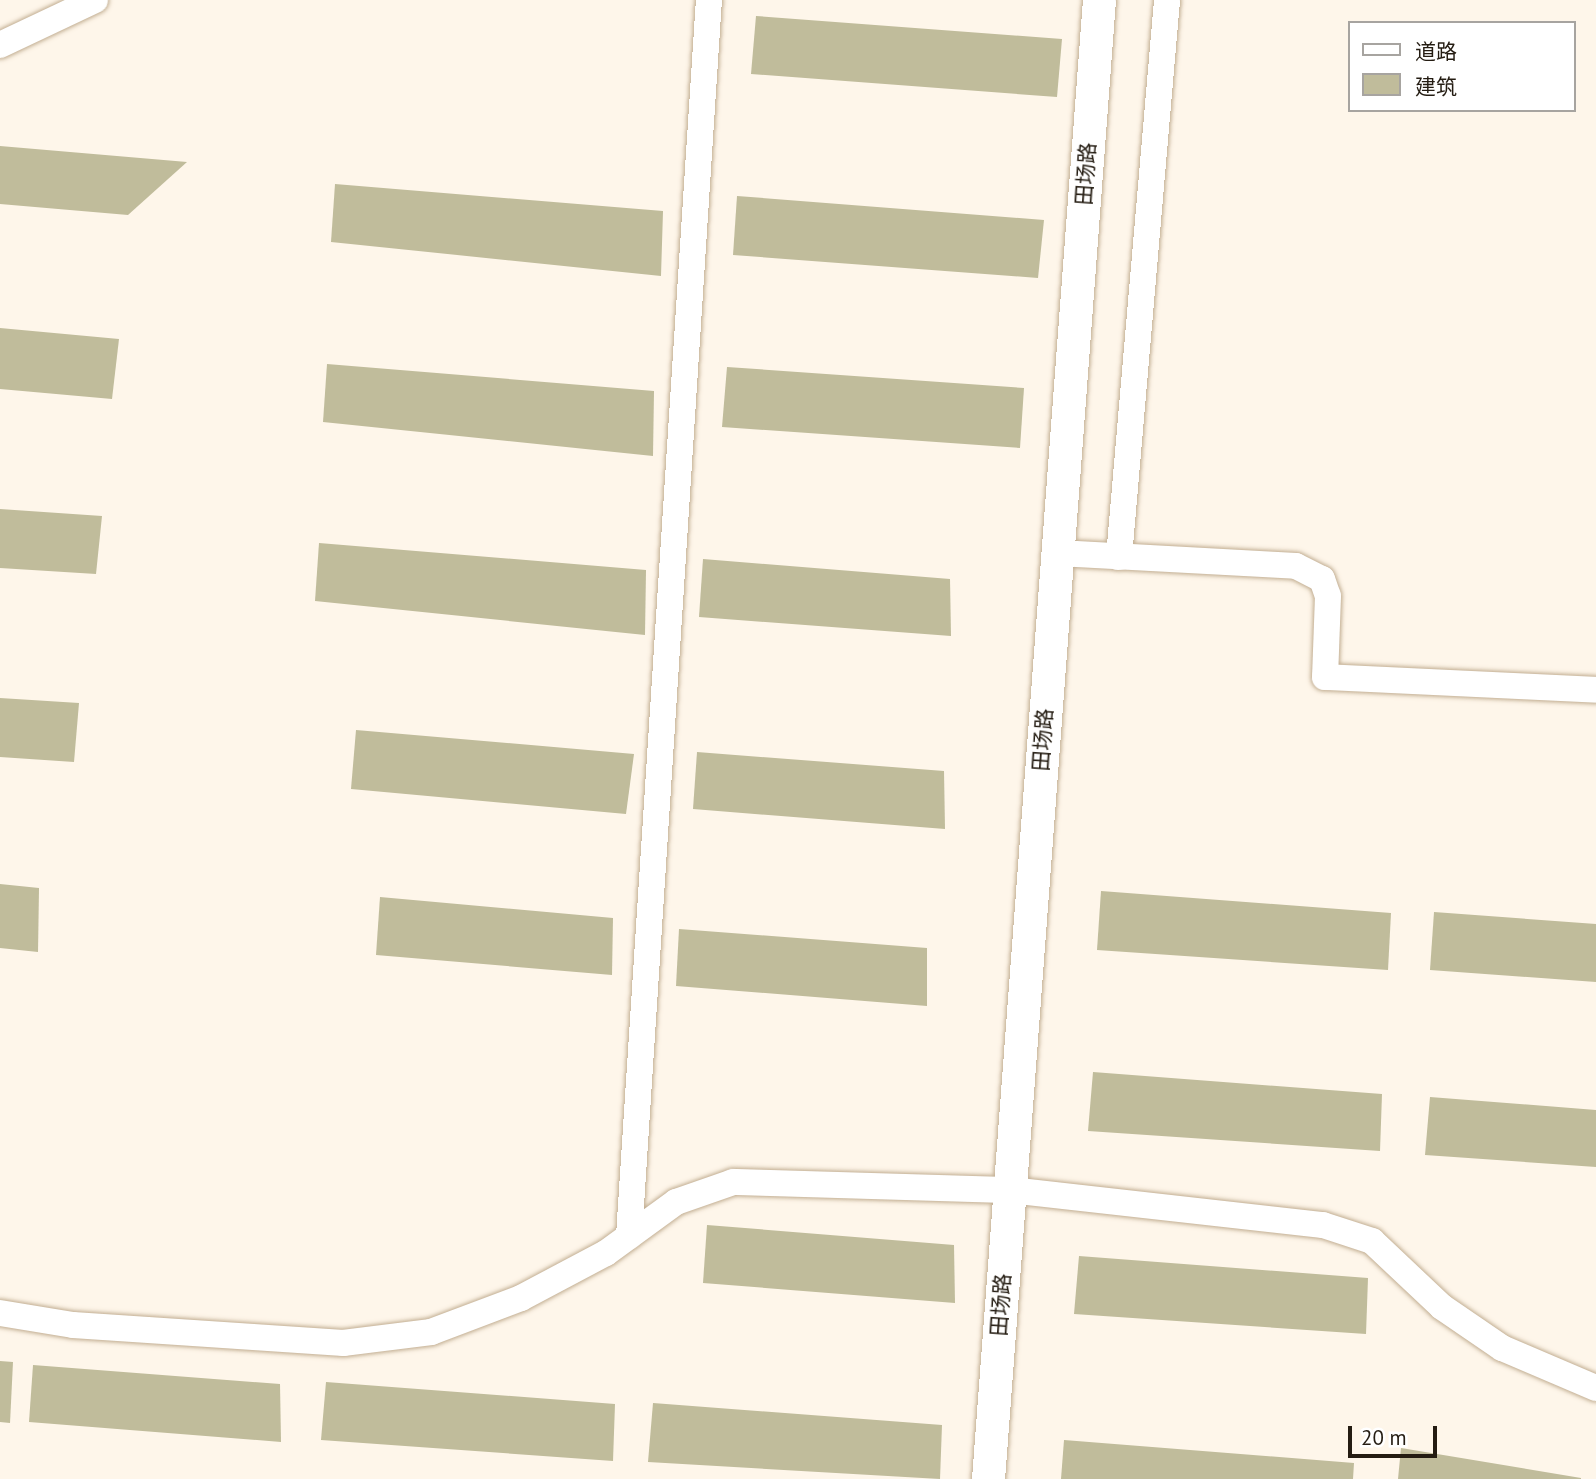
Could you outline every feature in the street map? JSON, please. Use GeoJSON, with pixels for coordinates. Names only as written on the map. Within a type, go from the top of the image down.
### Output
{"type":"FeatureCollection","features":[{"type":"Feature","properties":{"kind":"street"},"geometry":{"type":"LineString","coordinates":[[0,45],[95,0]]}},
{"type":"Feature","properties":{"kind":"street"},"geometry":{"type":"LineString","coordinates":[[629,1236],[709,0]]}},
{"type":"Feature","properties":{"kind":"street","name":"田场路"},"geometry":{"type":"LineString","coordinates":[[988,1479],[1099,0]]}},
{"type":"Feature","properties":{"kind":"street"},"geometry":{"type":"LineString","coordinates":[[1119,557],[1167,0]]}},
{"type":"Feature","properties":{"kind":"street"},"geometry":{"type":"LineString","coordinates":[[1058,553],[1296,566],[1322,579],[1328,596],[1325,677],[1596,690]]}},
{"type":"Feature","properties":{"kind":"street"},"geometry":{"type":"LineString","coordinates":[[0,1314],[73,1325],[343,1343],[418,1334],[521,1298],[629,1236],[676,1202],[733,1182],[1010,1189],[1323,1225],[1373,1241],[1442,1307],[1502,1348],[1596,1388]]}},
{"type":"Feature","properties":{"kind":"building"},"geometry":{"type":"Polygon","coordinates":[[[756,16],[1062,39],[1057,97],[751,74],[756,16]]]}},
{"type":"Feature","properties":{"kind":"building"},"geometry":{"type":"Polygon","coordinates":[[[0,146],[187,162],[128,215],[0,204],[0,146]]]}},
{"type":"Feature","properties":{"kind":"building"},"geometry":{"type":"Polygon","coordinates":[[[335,184],[663,211],[661,276],[331,242],[335,184]]]}},
{"type":"Feature","properties":{"kind":"building"},"geometry":{"type":"Polygon","coordinates":[[[737,196],[1044,220],[1038,278],[733,255],[737,196]]]}},
{"type":"Feature","properties":{"kind":"building"},"geometry":{"type":"Polygon","coordinates":[[[0,328],[119,339],[112,399],[0,389],[0,328]]]}},
{"type":"Feature","properties":{"kind":"building"},"geometry":{"type":"Polygon","coordinates":[[[327,364],[654,391],[653,456],[323,422],[327,364]]]}},
{"type":"Feature","properties":{"kind":"building"},"geometry":{"type":"Polygon","coordinates":[[[727,367],[1024,388],[1020,448],[722,427],[727,367]]]}},
{"type":"Feature","properties":{"kind":"building"},"geometry":{"type":"Polygon","coordinates":[[[0,509],[102,516],[96,574],[0,568],[0,509]]]}},
{"type":"Feature","properties":{"kind":"building"},"geometry":{"type":"Polygon","coordinates":[[[319,543],[646,570],[645,635],[315,601],[319,543]]]}},
{"type":"Feature","properties":{"kind":"building"},"geometry":{"type":"Polygon","coordinates":[[[703,559],[950,579],[951,636],[699,617],[703,559]]]}},
{"type":"Feature","properties":{"kind":"building"},"geometry":{"type":"Polygon","coordinates":[[[0,698],[79,703],[74,762],[0,757],[0,698]]]}},
{"type":"Feature","properties":{"kind":"building"},"geometry":{"type":"Polygon","coordinates":[[[356,730],[634,754],[626,814],[351,789],[356,730]]]}},
{"type":"Feature","properties":{"kind":"building"},"geometry":{"type":"Polygon","coordinates":[[[697,752],[944,771],[945,829],[693,809],[697,752]]]}},
{"type":"Feature","properties":{"kind":"building"},"geometry":{"type":"Polygon","coordinates":[[[0,884],[39,888],[38,952],[0,948],[0,884]]]}},
{"type":"Feature","properties":{"kind":"building"},"geometry":{"type":"Polygon","coordinates":[[[1101,891],[1391,913],[1388,970],[1097,950],[1101,891]]]}},
{"type":"Feature","properties":{"kind":"building"},"geometry":{"type":"Polygon","coordinates":[[[380,897],[613,918],[612,975],[376,955],[380,897]]]}},
{"type":"Feature","properties":{"kind":"building"},"geometry":{"type":"Polygon","coordinates":[[[1434,912],[1596,924],[1596,982],[1430,970],[1434,912]]]}},
{"type":"Feature","properties":{"kind":"building"},"geometry":{"type":"Polygon","coordinates":[[[679,929],[927,948],[927,1006],[676,986],[679,929]]]}},
{"type":"Feature","properties":{"kind":"building"},"geometry":{"type":"Polygon","coordinates":[[[1093,1072],[1382,1094],[1380,1151],[1088,1131],[1093,1072]]]}},
{"type":"Feature","properties":{"kind":"building"},"geometry":{"type":"Polygon","coordinates":[[[1430,1097],[1596,1110],[1596,1167],[1425,1155],[1430,1097]]]}},
{"type":"Feature","properties":{"kind":"building"},"geometry":{"type":"Polygon","coordinates":[[[707,1225],[954,1245],[955,1303],[703,1283],[707,1225]]]}},
{"type":"Feature","properties":{"kind":"building"},"geometry":{"type":"Polygon","coordinates":[[[1079,1256],[1368,1278],[1366,1334],[1074,1314],[1079,1256]]]}},
{"type":"Feature","properties":{"kind":"building"},"geometry":{"type":"Polygon","coordinates":[[[0,1361],[13,1362],[10,1423],[0,1422],[0,1361]]]}},
{"type":"Feature","properties":{"kind":"building"},"geometry":{"type":"Polygon","coordinates":[[[33,1365],[280,1384],[281,1442],[29,1422],[33,1365]]]}},
{"type":"Feature","properties":{"kind":"building"},"geometry":{"type":"Polygon","coordinates":[[[326,1382],[615,1404],[613,1461],[321,1440],[326,1382]]]}},
{"type":"Feature","properties":{"kind":"building"},"geometry":{"type":"Polygon","coordinates":[[[653,1403],[942,1425],[940,1479],[648,1462],[653,1403]]]}},
{"type":"Feature","properties":{"kind":"building"},"geometry":{"type":"Polygon","coordinates":[[[1064,1440],[1354,1463],[1353,1479],[1061,1479],[1064,1440]]]}},
{"type":"Feature","properties":{"kind":"building"},"geometry":{"type":"Polygon","coordinates":[[[1401,1448],[1581,1478],[1581,1479],[1398,1479],[1401,1448]]]}}]}
